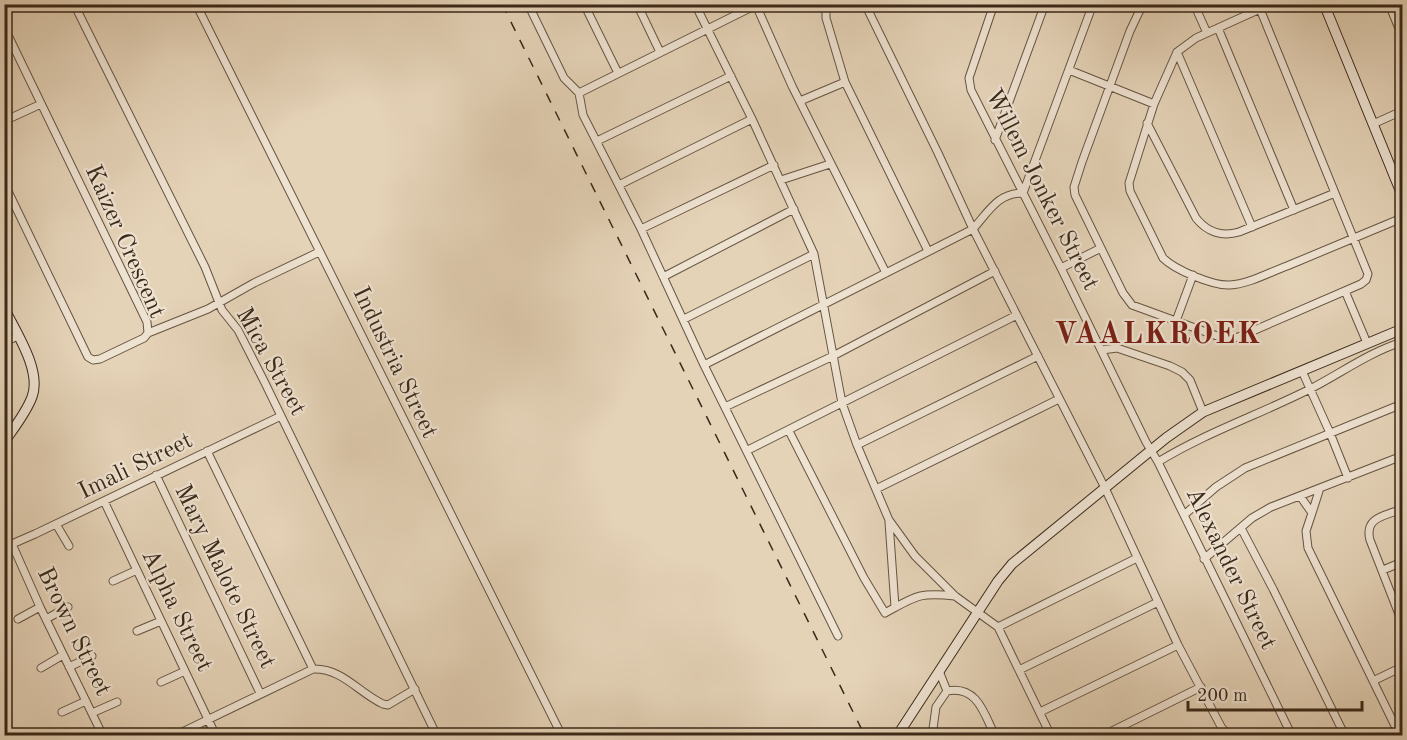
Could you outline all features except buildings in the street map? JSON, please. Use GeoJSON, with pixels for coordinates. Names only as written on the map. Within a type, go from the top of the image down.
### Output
{"type":"FeatureCollection","features":[{"type":"Feature","properties":{"kind":"street","name":"Mica Street"},"geometry":{"type":"LineString","coordinates":[[74,4],[191,238],[218,303],[242,337],[437,735]]}},
{"type":"Feature","properties":{"kind":"street","name":"Industria Street"},"geometry":{"type":"LineString","coordinates":[[196,4],[562,735]]}},
{"type":"Feature","properties":{"kind":"street"},"geometry":{"type":"LineString","coordinates":[[528,4],[564,78],[579,93],[584,115],[838,636]]}},
{"type":"Feature","properties":{"kind":"street"},"geometry":{"type":"LineString","coordinates":[[584,4],[618,73]]}},
{"type":"Feature","properties":{"kind":"street"},"geometry":{"type":"LineString","coordinates":[[637,4],[660,52]]}},
{"type":"Feature","properties":{"kind":"street"},"geometry":{"type":"LineString","coordinates":[[695,4],[774,165],[814,254],[842,403],[857,446],[889,520],[915,556],[955,596],[998,627],[1051,735]]}},
{"type":"Feature","properties":{"kind":"street"},"geometry":{"type":"LineString","coordinates":[[826,4],[826,18],[845,82],[928,251]]}},
{"type":"Feature","properties":{"kind":"street"},"geometry":{"type":"LineString","coordinates":[[865,4],[973,229],[1105,488],[1178,645],[1224,732],[1210,735]]}},
{"type":"Feature","properties":{"kind":"street","name":"Willem Jonker Street"},"geometry":{"type":"LineString","coordinates":[[994,4],[969,82],[971,90],[1151,452]]}},
{"type":"Feature","properties":{"kind":"street"},"geometry":{"type":"LineString","coordinates":[[995,141],[1045,4]]}},
{"type":"Feature","properties":{"kind":"street"},"geometry":{"type":"LineString","coordinates":[[704,365],[973,229],[1004,196],[1023,193],[1093,4]]}},
{"type":"Feature","properties":{"kind":"street"},"geometry":{"type":"LineString","coordinates":[[1145,4],[1135,18],[1110,86],[1074,190],[1075,195],[1128,301],[1138,308],[1221,339],[1233,339],[1345,291],[1363,283],[1368,274],[1260,9]]}},
{"type":"Feature","properties":{"kind":"street"},"geometry":{"type":"LineString","coordinates":[[1194,4],[1207,33]]}},
{"type":"Feature","properties":{"kind":"street"},"geometry":{"type":"LineString","coordinates":[[1271,4],[1207,33],[1177,51],[1154,104],[1130,175],[1130,191],[1163,258],[1193,275],[1219,284],[1235,285],[1402,218]]}},
{"type":"Feature","properties":{"kind":"street"},"geometry":{"type":"LineString","coordinates":[[1324,4],[1402,195]]}},
{"type":"Feature","properties":{"kind":"street"},"geometry":{"type":"LineString","coordinates":[[1401,4],[1390,5],[1402,36]]}},
{"type":"Feature","properties":{"kind":"street"},"geometry":{"type":"LineString","coordinates":[[579,93],[757,5],[776,54],[886,273]]}},
{"type":"Feature","properties":{"kind":"street","name":"Kaizer Crescent"},"geometry":{"type":"LineString","coordinates":[[4,27],[147,322],[148,333],[143,339],[100,359],[93,360],[88,357],[4,183]]}},
{"type":"Feature","properties":{"kind":"street"},"geometry":{"type":"LineString","coordinates":[[1218,28],[1294,210]]}},
{"type":"Feature","properties":{"kind":"street"},"geometry":{"type":"LineString","coordinates":[[1177,51],[1252,227]]}},
{"type":"Feature","properties":{"kind":"street"},"geometry":{"type":"LineString","coordinates":[[1069,70],[1154,104]]}},
{"type":"Feature","properties":{"kind":"street"},"geometry":{"type":"LineString","coordinates":[[597,141],[731,76]]}},
{"type":"Feature","properties":{"kind":"street"},"geometry":{"type":"LineString","coordinates":[[800,101],[845,82]]}},
{"type":"Feature","properties":{"kind":"street"},"geometry":{"type":"LineString","coordinates":[[4,121],[41,104]]}},
{"type":"Feature","properties":{"kind":"street"},"geometry":{"type":"LineString","coordinates":[[1373,124],[1402,111]]}},
{"type":"Feature","properties":{"kind":"street"},"geometry":{"type":"LineString","coordinates":[[619,185],[752,119]]}},
{"type":"Feature","properties":{"kind":"street"},"geometry":{"type":"LineString","coordinates":[[1147,123],[1199,222],[1209,229],[1226,235],[1252,227],[1335,193]]}},
{"type":"Feature","properties":{"kind":"street"},"geometry":{"type":"LineString","coordinates":[[781,180],[830,164]]}},
{"type":"Feature","properties":{"kind":"street"},"geometry":{"type":"LineString","coordinates":[[641,229],[774,165]]}},
{"type":"Feature","properties":{"kind":"street"},"geometry":{"type":"LineString","coordinates":[[663,277],[794,209]]}},
{"type":"Feature","properties":{"kind":"street"},"geometry":{"type":"LineString","coordinates":[[1061,268],[1101,248]]}},
{"type":"Feature","properties":{"kind":"street"},"geometry":{"type":"LineString","coordinates":[[148,333],[201,312],[319,252]]}},
{"type":"Feature","properties":{"kind":"street"},"geometry":{"type":"LineString","coordinates":[[684,319],[814,254]]}},
{"type":"Feature","properties":{"kind":"street"},"geometry":{"type":"LineString","coordinates":[[725,407],[833,356],[995,271]]}},
{"type":"Feature","properties":{"kind":"street"},"geometry":{"type":"LineString","coordinates":[[1176,321],[1193,275]]}},
{"type":"Feature","properties":{"kind":"street"},"geometry":{"type":"LineString","coordinates":[[1345,291],[1367,344]]}},
{"type":"Feature","properties":{"kind":"street"},"geometry":{"type":"LineString","coordinates":[[4,308],[34,374],[34,392],[4,442]]}},
{"type":"Feature","properties":{"kind":"street"},"geometry":{"type":"LineString","coordinates":[[748,450],[1017,315]]}},
{"type":"Feature","properties":{"kind":"street"},"geometry":{"type":"LineString","coordinates":[[897,735],[1012,564],[1105,488],[1203,412],[1402,329]]}},
{"type":"Feature","properties":{"kind":"street"},"geometry":{"type":"LineString","coordinates":[[4,342],[18,336]]}},
{"type":"Feature","properties":{"kind":"street"},"geometry":{"type":"LineString","coordinates":[[1158,462],[1192,442],[1311,388],[1402,342]]}},
{"type":"Feature","properties":{"kind":"street"},"geometry":{"type":"LineString","coordinates":[[1102,351],[1117,348],[1182,372],[1190,380],[1203,412]]}},
{"type":"Feature","properties":{"kind":"street"},"geometry":{"type":"LineString","coordinates":[[857,446],[1038,356]]}},
{"type":"Feature","properties":{"kind":"street"},"geometry":{"type":"LineString","coordinates":[[1302,371],[1348,478]]}},
{"type":"Feature","properties":{"kind":"street"},"geometry":{"type":"LineString","coordinates":[[876,489],[1059,399]]}},
{"type":"Feature","properties":{"kind":"street"},"geometry":{"type":"LineString","coordinates":[[1184,515],[1216,487],[1239,471],[1402,404]]}},
{"type":"Feature","properties":{"kind":"street","name":"Imali Street"},"geometry":{"type":"LineString","coordinates":[[8,544],[56,524],[281,416]]}},
{"type":"Feature","properties":{"kind":"street"},"geometry":{"type":"LineString","coordinates":[[789,431],[885,613],[922,594],[955,596]]}},
{"type":"Feature","properties":{"kind":"street"},"geometry":{"type":"LineString","coordinates":[[207,451],[313,669]]}},
{"type":"Feature","properties":{"kind":"street","name":"Alexander Street"},"geometry":{"type":"LineString","coordinates":[[1151,452],[1158,462],[1292,735]]}},
{"type":"Feature","properties":{"kind":"street"},"geometry":{"type":"LineString","coordinates":[[1204,559],[1262,512],[1402,456]]}},
{"type":"Feature","properties":{"kind":"street","name":"Mary Malote Street"},"geometry":{"type":"LineString","coordinates":[[156,475],[260,693]]}},
{"type":"Feature","properties":{"kind":"street"},"geometry":{"type":"LineString","coordinates":[[1320,488],[1306,531],[1306,544],[1400,735]]}},
{"type":"Feature","properties":{"kind":"street"},"geometry":{"type":"LineString","coordinates":[[1300,496],[1311,513]]}},
{"type":"Feature","properties":{"kind":"street","name":"Alpha Street"},"geometry":{"type":"LineString","coordinates":[[104,501],[216,735]]}},
{"type":"Feature","properties":{"kind":"street"},"geometry":{"type":"LineString","coordinates":[[1402,508],[1373,521],[1368,528],[1370,540],[1401,613],[1402,622]]}},
{"type":"Feature","properties":{"kind":"street"},"geometry":{"type":"LineString","coordinates":[[889,520],[895,607]]}},
{"type":"Feature","properties":{"kind":"street"},"geometry":{"type":"LineString","coordinates":[[56,524],[69,546]]}},
{"type":"Feature","properties":{"kind":"street"},"geometry":{"type":"LineString","coordinates":[[1241,528],[1345,735]]}},
{"type":"Feature","properties":{"kind":"street","name":"Brown Street"},"geometry":{"type":"LineString","coordinates":[[8,544],[103,735]]}},
{"type":"Feature","properties":{"kind":"street"},"geometry":{"type":"LineString","coordinates":[[998,627],[1137,558]]}},
{"type":"Feature","properties":{"kind":"street"},"geometry":{"type":"LineString","coordinates":[[1383,570],[1402,562]]}},
{"type":"Feature","properties":{"kind":"street"},"geometry":{"type":"LineString","coordinates":[[113,581],[137,570]]}},
{"type":"Feature","properties":{"kind":"street"},"geometry":{"type":"LineString","coordinates":[[1019,670],[1158,602]]}},
{"type":"Feature","properties":{"kind":"street"},"geometry":{"type":"LineString","coordinates":[[18,619],[40,607]]}},
{"type":"Feature","properties":{"kind":"street"},"geometry":{"type":"LineString","coordinates":[[46,619],[68,608]]}},
{"type":"Feature","properties":{"kind":"street"},"geometry":{"type":"LineString","coordinates":[[137,631],[161,621]]}},
{"type":"Feature","properties":{"kind":"street"},"geometry":{"type":"LineString","coordinates":[[1040,712],[1178,645]]}},
{"type":"Feature","properties":{"kind":"street"},"geometry":{"type":"LineString","coordinates":[[41,668],[63,655]]}},
{"type":"Feature","properties":{"kind":"street"},"geometry":{"type":"LineString","coordinates":[[69,667],[92,656]]}},
{"type":"Feature","properties":{"kind":"street"},"geometry":{"type":"LineString","coordinates":[[1373,681],[1402,667]]}},
{"type":"Feature","properties":{"kind":"street"},"geometry":{"type":"LineString","coordinates":[[174,735],[313,669],[330,671],[388,705],[415,689]]}},
{"type":"Feature","properties":{"kind":"street"},"geometry":{"type":"LineString","coordinates":[[161,682],[185,671]]}},
{"type":"Feature","properties":{"kind":"street"},"geometry":{"type":"LineString","coordinates":[[939,671],[947,691]]}},
{"type":"Feature","properties":{"kind":"street"},"geometry":{"type":"LineString","coordinates":[[1102,735],[1201,687]]}},
{"type":"Feature","properties":{"kind":"street"},"geometry":{"type":"LineString","coordinates":[[932,735],[936,707],[947,691],[956,689],[973,696],[995,735]]}},
{"type":"Feature","properties":{"kind":"street"},"geometry":{"type":"LineString","coordinates":[[62,712],[86,701]]}},
{"type":"Feature","properties":{"kind":"street"},"geometry":{"type":"LineString","coordinates":[[92,713],[117,702]]}},
{"type":"Feature","properties":{"kind":"street"},"geometry":{"type":"LineString","coordinates":[[1394,722],[1402,719]]}},
{"type":"Feature","properties":{"kind":"green space"},"geometry":{"type":"Polygon","coordinates":[[[205,724],[210,735],[181,736],[205,724]]]}},
{"type":"Feature","properties":{"kind":"railway"},"geometry":{"type":"LineString","coordinates":[[502,4],[865,736]]}},
{"type":"Feature","properties":{"kind":"district","name":"VAALKROEK"},"geometry":{"type":"Point","coordinates":[1158,333]}}]}
